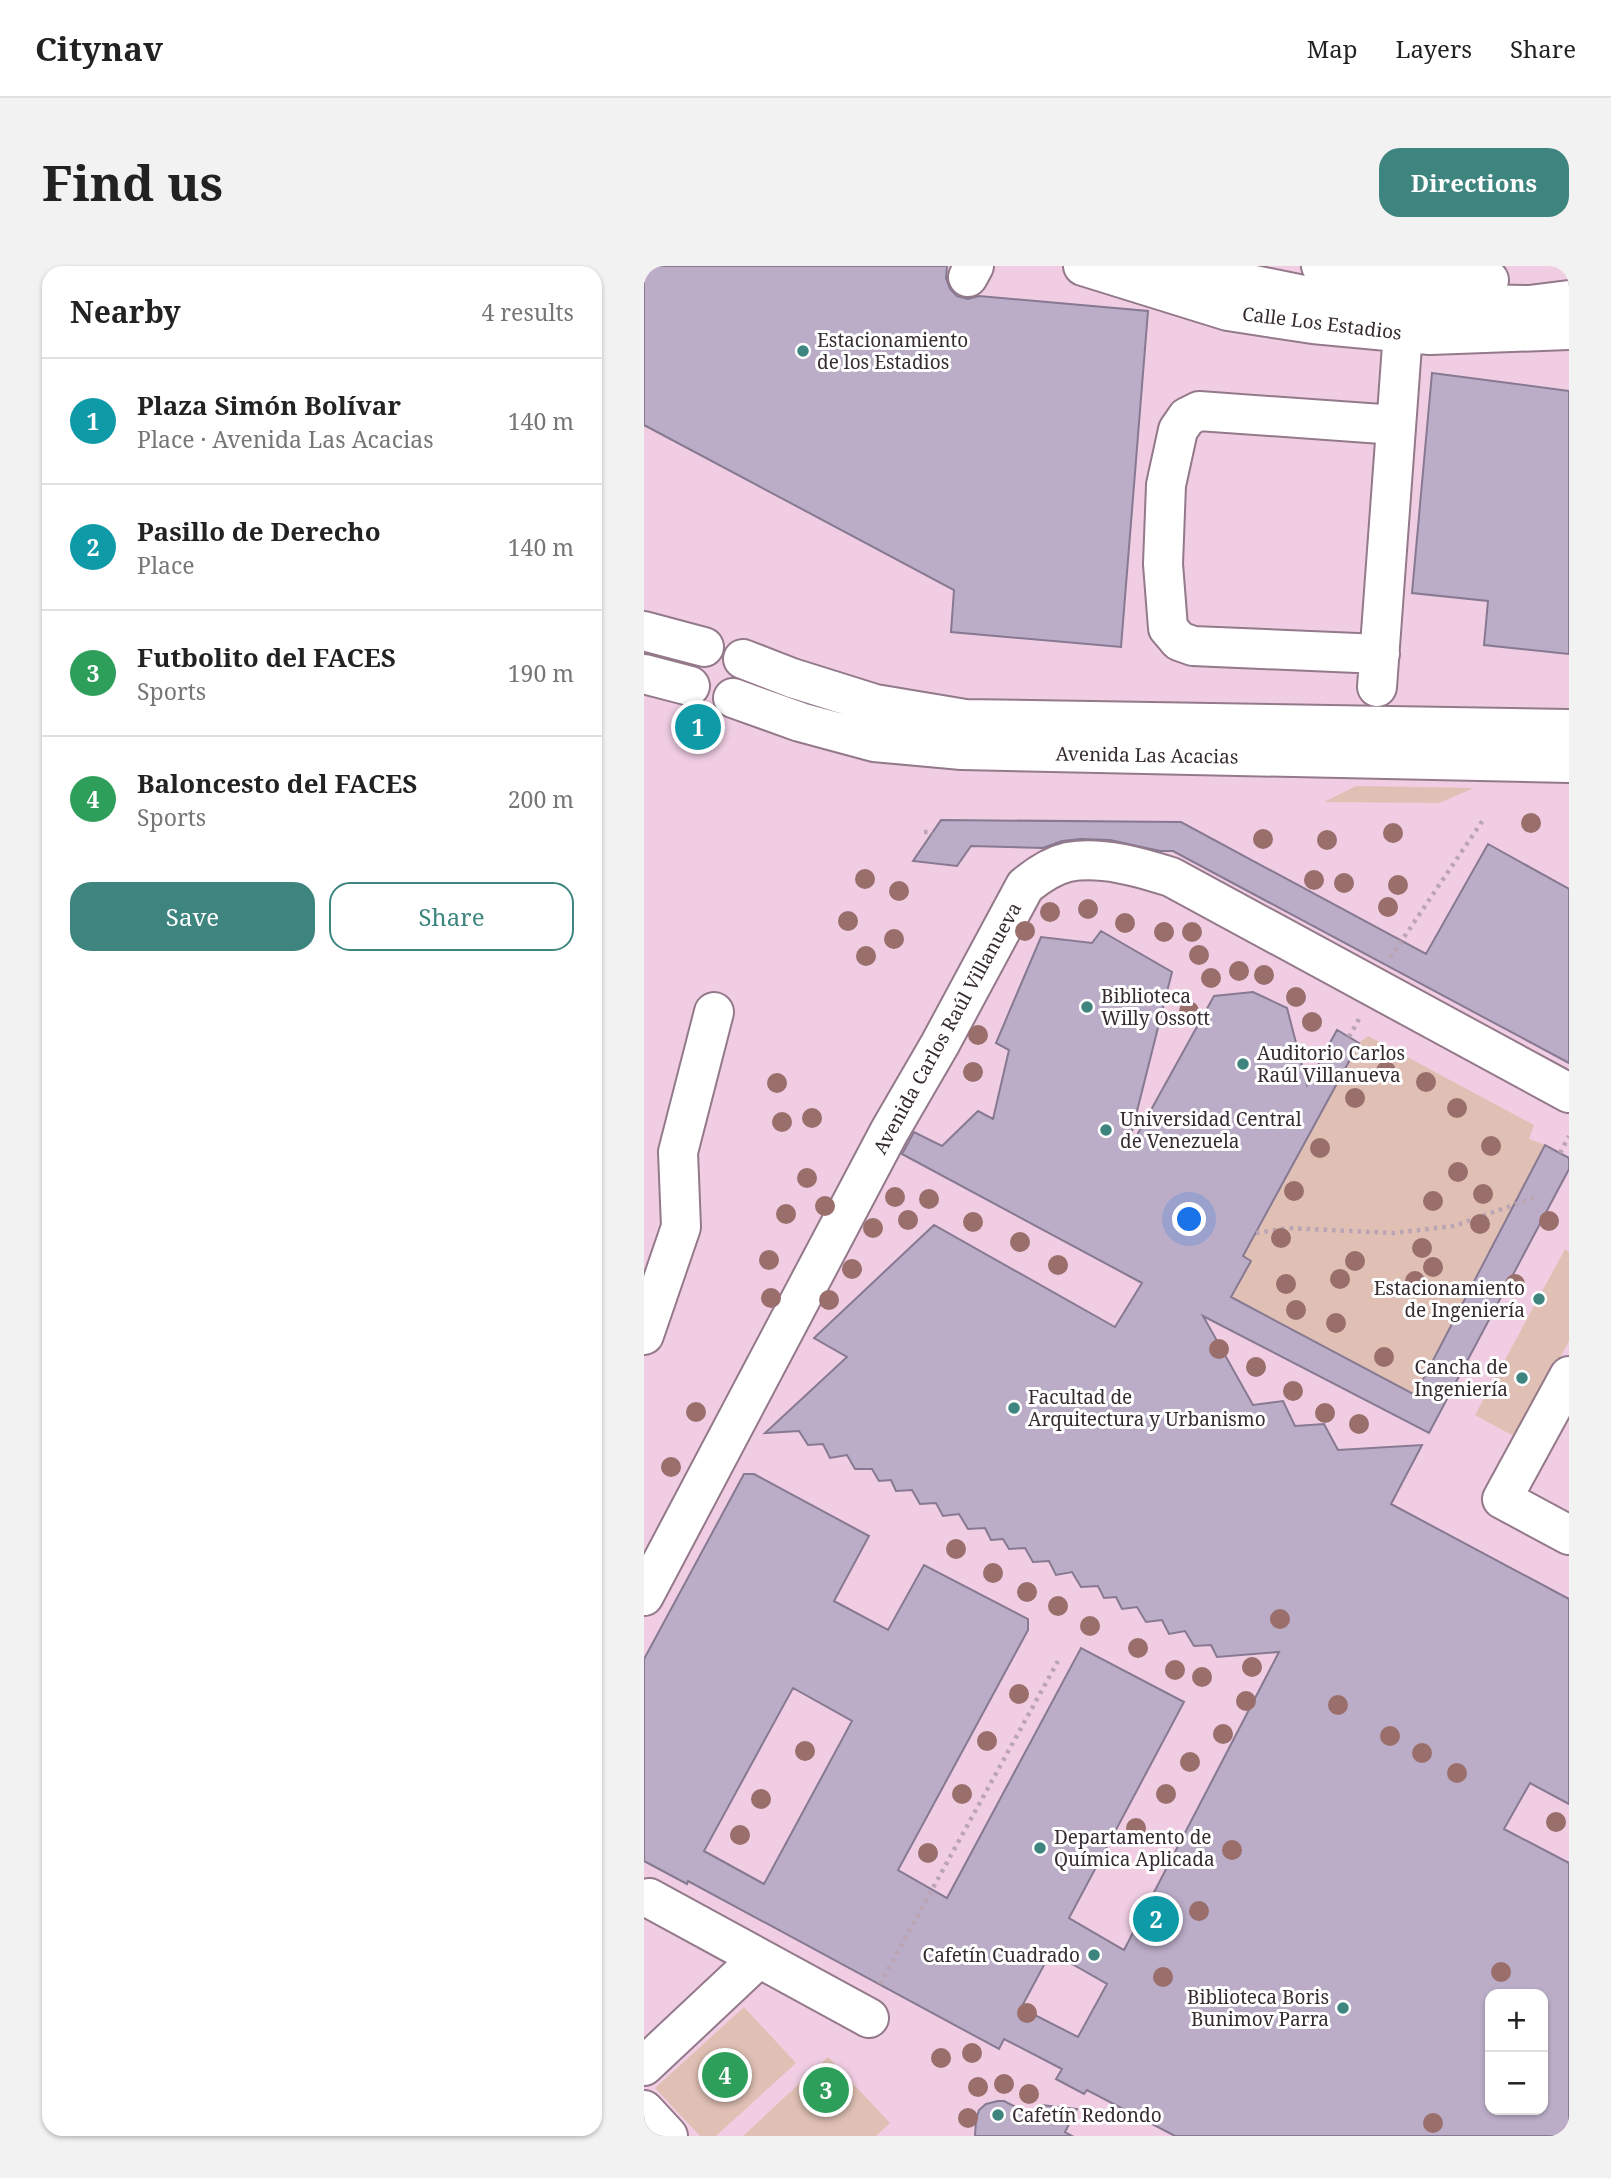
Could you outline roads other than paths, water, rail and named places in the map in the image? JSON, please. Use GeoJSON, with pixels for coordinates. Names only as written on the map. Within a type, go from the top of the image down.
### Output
{"type":"FeatureCollection","features":[{"type":"Feature","properties":{"kind":"main road","name":"Calle Los Estadios"},"geometry":{"type":"LineString","coordinates":[[1083,266],[1227,312],[1313,324],[1430,335],[1569,330]]}},
{"type":"Feature","properties":{"kind":"main road"},"geometry":{"type":"LineString","coordinates":[[1161,266],[1338,302],[1529,305],[1569,300]]}},
{"type":"Feature","properties":{"kind":"main road"},"geometry":{"type":"LineString","coordinates":[[1321,266],[1341,271],[1534,283],[1569,279]]}},
{"type":"Feature","properties":{"kind":"main road"},"geometry":{"type":"LineString","coordinates":[[1396,425],[1199,411],[1187,417],[1178,430],[1166,485],[1163,564],[1168,628],[1179,641],[1193,646],[1379,670],[1403,332]]}},
{"type":"Feature","properties":{"kind":"main road"},"geometry":{"type":"LineString","coordinates":[[644,631],[704,647]]}},
{"type":"Feature","properties":{"kind":"main road","name":"Avenida Las Acacias"},"geometry":{"type":"LineString","coordinates":[[743,659],[792,678],[875,704],[965,719],[1569,729]]}},
{"type":"Feature","properties":{"kind":"main road"},"geometry":{"type":"LineString","coordinates":[[644,674],[690,685]]}},
{"type":"Feature","properties":{"kind":"main road","name":"Avenida Las Acacias"},"geometry":{"type":"LineString","coordinates":[[733,698],[800,722],[874,742],[962,750],[1569,763]]}},
{"type":"Feature","properties":{"kind":"main road","name":"Avenida Carlos Raúl Villanueva"},"geometry":{"type":"LineString","coordinates":[[644,1595],[889,1132],[940,1044],[1024,886],[1043,872],[1067,862],[1098,861],[1134,866],[1171,877],[1569,1093]]}},
{"type":"Feature","properties":{"kind":"main road"},"geometry":{"type":"LineString","coordinates":[[644,1335],[681,1227],[678,1153],[714,1012]]}},
{"type":"Feature","properties":{"kind":"main road"},"geometry":{"type":"LineString","coordinates":[[1569,1376],[1502,1499],[1569,1535]]}},
{"type":"Feature","properties":{"kind":"main road"},"geometry":{"type":"LineString","coordinates":[[649,1898],[866,2017]]}},
{"type":"Feature","properties":{"kind":"main road"},"geometry":{"type":"LineString","coordinates":[[644,2066],[759,1958]]}},
{"type":"Feature","properties":{"kind":"main road"},"geometry":{"type":"LineString","coordinates":[[644,2110],[668,2136]]}},
{"type":"Feature","properties":{"kind":"place","name":"Estacionamiento de los Estadios"},"geometry":{"type":"Point","coordinates":[803,351]}},
{"type":"Feature","properties":{"kind":"place","name":"Plaza Simón Bolívar"},"geometry":{"type":"Point","coordinates":[698,727]}},
{"type":"Feature","properties":{"kind":"place","name":"Biblioteca Willy Ossott"},"geometry":{"type":"Point","coordinates":[1087,1007]}},
{"type":"Feature","properties":{"kind":"place","name":"Auditorio Carlos Raúl Villanueva"},"geometry":{"type":"Point","coordinates":[1243,1064]}},
{"type":"Feature","properties":{"kind":"place","name":"Universidad Central de Venezuela"},"geometry":{"type":"Point","coordinates":[1106,1130]}},
{"type":"Feature","properties":{"kind":"place","name":"Estacionamiento de Ingeniería"},"geometry":{"type":"Point","coordinates":[1539,1299]}},
{"type":"Feature","properties":{"kind":"place","name":"Cancha de Ingeniería"},"geometry":{"type":"Point","coordinates":[1522,1378]}},
{"type":"Feature","properties":{"kind":"place","name":"Facultad de Arquitectura y Urbanismo"},"geometry":{"type":"Point","coordinates":[1014,1408]}},
{"type":"Feature","properties":{"kind":"place","name":"Departamento de Química Aplicada"},"geometry":{"type":"Point","coordinates":[1040,1848]}},
{"type":"Feature","properties":{"kind":"place","name":"Pasillo de Derecho"},"geometry":{"type":"Point","coordinates":[1156,1919]}},
{"type":"Feature","properties":{"kind":"place","name":"Cafetín Cuadrado"},"geometry":{"type":"Point","coordinates":[1094,1955]}},
{"type":"Feature","properties":{"kind":"place","name":"Biblioteca Boris Bunimov Parra"},"geometry":{"type":"Point","coordinates":[1343,2008]}},
{"type":"Feature","properties":{"kind":"place","name":"Baloncesto del FACES"},"geometry":{"type":"Point","coordinates":[725,2075]}},
{"type":"Feature","properties":{"kind":"place","name":"Futbolito del FACES"},"geometry":{"type":"Point","coordinates":[826,2090]}},
{"type":"Feature","properties":{"kind":"place","name":"Cafetín Redondo"},"geometry":{"type":"Point","coordinates":[998,2115]}}]}
